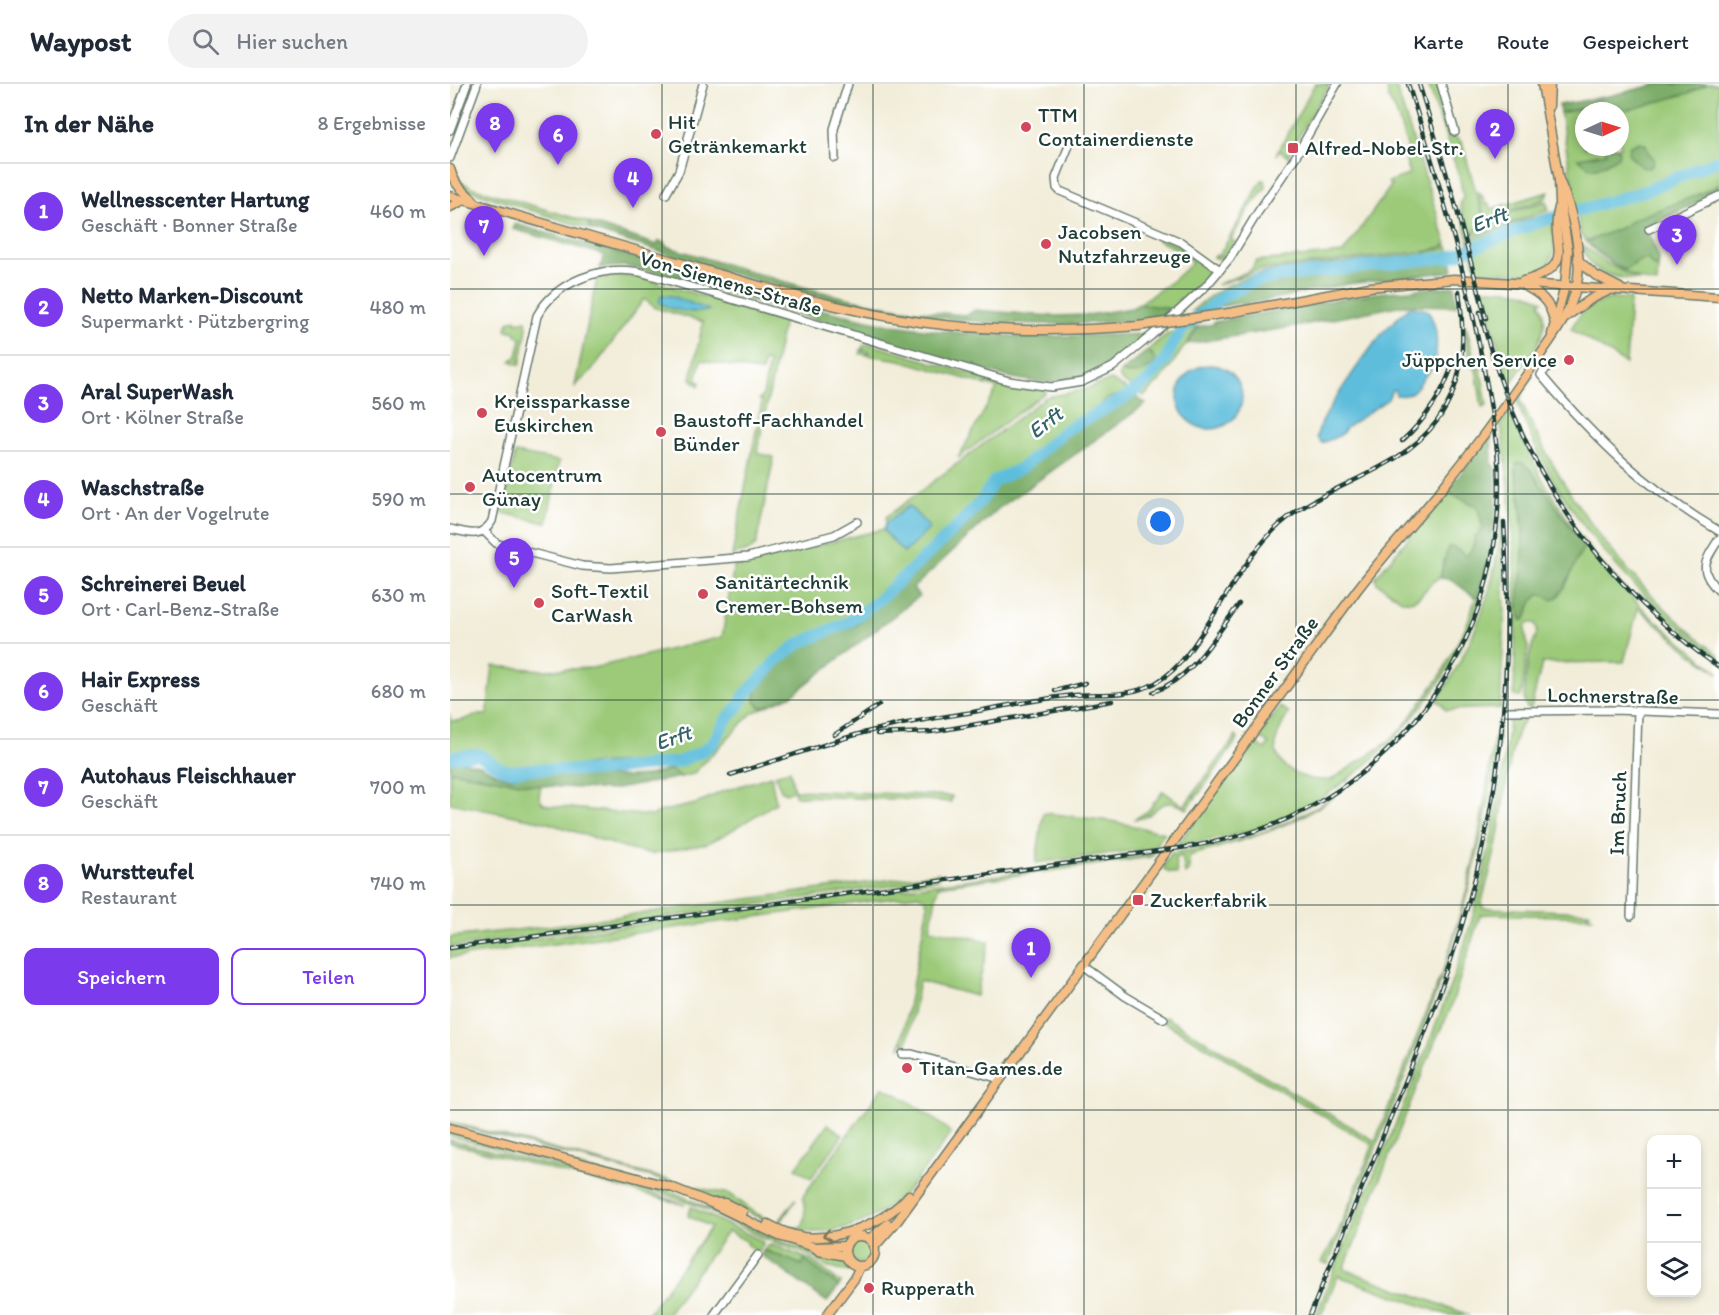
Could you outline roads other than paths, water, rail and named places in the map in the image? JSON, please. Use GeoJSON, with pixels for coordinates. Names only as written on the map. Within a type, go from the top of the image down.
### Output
{"type":"FeatureCollection","features":[{"type":"Feature","properties":{"kind":"main road"},"geometry":{"type":"LineString","coordinates":[[1542,84],[1567,236],[1565,286],[1550,341]]}},
{"type":"Feature","properties":{"kind":"main road"},"geometry":{"type":"LineString","coordinates":[[1548,122],[1550,84]]}},
{"type":"Feature","properties":{"kind":"main road"},"geometry":{"type":"LineString","coordinates":[[450,169],[455,184],[476,204]]}},
{"type":"Feature","properties":{"kind":"main road"},"geometry":{"type":"LineString","coordinates":[[450,196],[782,292],[887,317],[997,329],[1057,330],[1138,326],[1370,287],[1454,279],[1719,297]]}},
{"type":"Feature","properties":{"kind":"main road"},"geometry":{"type":"LineString","coordinates":[[1517,283],[1538,277],[1551,269],[1559,255],[1567,236],[1557,213],[1562,199]]}},
{"type":"Feature","properties":{"kind":"main road"},"geometry":{"type":"LineString","coordinates":[[450,207],[464,200]]}},
{"type":"Feature","properties":{"kind":"main road","name":"Bonner Straße"},"geometry":{"type":"LineString","coordinates":[[929,1177],[1357,590],[1470,452],[1567,316],[1577,287],[1578,260],[1567,236]]}},
{"type":"Feature","properties":{"kind":"main road"},"geometry":{"type":"LineString","coordinates":[[1578,260],[1595,275],[1624,290]]}},
{"type":"Feature","properties":{"kind":"main road"},"geometry":{"type":"LineString","coordinates":[[1517,283],[1537,292],[1546,301],[1552,310],[1554,324]]}},
{"type":"Feature","properties":{"kind":"main road"},"geometry":{"type":"LineString","coordinates":[[1567,316],[1591,299],[1611,289]]}},
{"type":"Feature","properties":{"kind":"main road"},"geometry":{"type":"LineString","coordinates":[[450,1128],[649,1180],[711,1203],[779,1236],[814,1247],[846,1246],[854,1237],[861,1236],[868,1239],[874,1247],[871,1261],[860,1266],[827,1315]]}},
{"type":"Feature","properties":{"kind":"main road"},"geometry":{"type":"LineString","coordinates":[[711,1203],[725,1203],[778,1229],[803,1237],[814,1237],[848,1231],[880,1219],[903,1202],[920,1182],[929,1177]]}},
{"type":"Feature","properties":{"kind":"main road"},"geometry":{"type":"LineString","coordinates":[[874,1247],[894,1226],[929,1177]]}},
{"type":"Feature","properties":{"kind":"main road"},"geometry":{"type":"LineString","coordinates":[[868,1239],[902,1212]]}},
{"type":"Feature","properties":{"kind":"main road"},"geometry":{"type":"LineString","coordinates":[[846,1246],[849,1285]]}},
{"type":"Feature","properties":{"kind":"main road"},"geometry":{"type":"LineString","coordinates":[[814,1247],[819,1251],[848,1259],[860,1266]]}},
{"type":"Feature","properties":{"kind":"street"},"geometry":{"type":"LineString","coordinates":[[450,130],[452,114],[467,84]]}},
{"type":"Feature","properties":{"kind":"street"},"geometry":{"type":"LineString","coordinates":[[450,158],[477,84]]}},
{"type":"Feature","properties":{"kind":"street"},"geometry":{"type":"LineString","coordinates":[[666,194],[679,171],[703,84]]}},
{"type":"Feature","properties":{"kind":"street"},"geometry":{"type":"LineString","coordinates":[[835,158],[834,129],[848,84]]}},
{"type":"Feature","properties":{"kind":"street","name":"Von-Siemens-Straße"},"geometry":{"type":"LineString","coordinates":[[484,531],[495,513],[537,316],[546,302],[554,295],[584,277],[603,271],[623,269],[648,274],[992,377],[1039,386],[1073,385],[1113,367],[1146,340],[1220,270],[1296,156],[1336,84]]}},
{"type":"Feature","properties":{"kind":"street"},"geometry":{"type":"LineString","coordinates":[[1441,84],[1455,132]]}},
{"type":"Feature","properties":{"kind":"street"},"geometry":{"type":"LineString","coordinates":[[452,114],[464,119]]}},
{"type":"Feature","properties":{"kind":"street"},"geometry":{"type":"LineString","coordinates":[[1070,143],[1056,178],[1060,191],[1181,242],[1220,270]]}},
{"type":"Feature","properties":{"kind":"street"},"geometry":{"type":"LineString","coordinates":[[1648,229],[1719,196]]}},
{"type":"Feature","properties":{"kind":"street"},"geometry":{"type":"LineString","coordinates":[[1549,365],[1541,375],[1599,441],[1654,489],[1719,531]]}},
{"type":"Feature","properties":{"kind":"street"},"geometry":{"type":"LineString","coordinates":[[450,529],[471,534],[484,531],[496,543],[504,546],[576,564],[606,568],[742,558],[834,535],[857,522]]}},
{"type":"Feature","properties":{"kind":"street"},"geometry":{"type":"LineString","coordinates":[[1719,539],[1707,558],[1705,569],[1706,576],[1719,591]]}},
{"type":"Feature","properties":{"kind":"street","name":"Lochnerstraße"},"geometry":{"type":"LineString","coordinates":[[1507,711],[1638,711],[1719,714]]}},
{"type":"Feature","properties":{"kind":"street","name":"Im Bruch"},"geometry":{"type":"LineString","coordinates":[[1631,916],[1638,711]]}},
{"type":"Feature","properties":{"kind":"street"},"geometry":{"type":"LineString","coordinates":[[1083,965],[1125,996],[1164,1019]]}},
{"type":"Feature","properties":{"kind":"street"},"geometry":{"type":"LineString","coordinates":[[902,1054],[912,1054],[1000,1079]]}},
{"type":"Feature","properties":{"kind":"street"},"geometry":{"type":"LineString","coordinates":[[714,1315],[758,1255]]}},
{"type":"Feature","properties":{"kind":"water"},"geometry":{"type":"Polygon","coordinates":[[[661,295],[672,296],[709,310],[690,312],[669,307],[659,302],[661,295]]]}},
{"type":"Feature","properties":{"kind":"water"},"geometry":{"type":"Polygon","coordinates":[[[1408,308],[1427,310],[1434,323],[1437,339],[1431,369],[1417,388],[1410,393],[1396,395],[1395,390],[1392,390],[1388,399],[1346,428],[1341,435],[1322,443],[1317,438],[1319,429],[1344,386],[1384,331],[1408,308]]]}},
{"type":"Feature","properties":{"kind":"water"},"geometry":{"type":"Polygon","coordinates":[[[1204,365],[1216,365],[1233,374],[1240,385],[1242,397],[1240,409],[1233,420],[1216,429],[1204,429],[1192,424],[1183,415],[1178,403],[1178,391],[1183,379],[1192,370],[1204,365]]]}},
{"type":"Feature","properties":{"kind":"water"},"geometry":{"type":"Polygon","coordinates":[[[909,506],[930,528],[904,553],[884,531],[886,523],[909,506]]]}},
{"type":"Feature","properties":{"kind":"waterway","name":"Erft"},"geometry":{"type":"LineString","coordinates":[[450,757],[478,754],[500,768],[512,771],[534,769],[599,771],[678,762],[701,752],[712,744],[745,695],[777,660],[798,644],[851,621],[880,599],[958,526],[981,501],[994,481],[1023,467],[1064,431],[1126,397],[1148,381],[1164,362],[1184,328],[1222,297],[1255,281],[1275,277],[1450,257],[1539,222],[1645,191],[1719,160]]}},
{"type":"Feature","properties":{"kind":"waterway","name":"Erft"},"geometry":{"type":"LineString","coordinates":[[1513,225],[1521,229]]}},
{"type":"Feature","properties":{"kind":"railway"},"geometry":{"type":"LineString","coordinates":[[1408,84],[1462,268],[1483,362],[1498,457]]}},
{"type":"Feature","properties":{"kind":"railway"},"geometry":{"type":"LineString","coordinates":[[1419,84],[1452,192],[1486,318]]}},
{"type":"Feature","properties":{"kind":"railway"},"geometry":{"type":"LineString","coordinates":[[827,744],[899,725],[1031,701],[1137,690],[1169,674],[1185,657],[1249,560],[1273,531],[1291,515],[1312,502],[1400,455],[1420,440],[1437,421],[1454,391],[1461,359],[1462,325],[1459,291]]}},
{"type":"Feature","properties":{"kind":"railway"},"geometry":{"type":"LineString","coordinates":[[1480,312],[1497,369],[1518,424],[1535,460],[1577,528],[1628,589],[1657,618],[1719,667]]}},
{"type":"Feature","properties":{"kind":"railway"},"geometry":{"type":"LineString","coordinates":[[1402,441],[1433,405],[1453,363]]}},
{"type":"Feature","properties":{"kind":"railway"},"geometry":{"type":"LineString","coordinates":[[450,948],[1187,847],[1232,838],[1275,824],[1328,797],[1375,762],[1415,720],[1448,673],[1473,621],[1490,566],[1498,508],[1497,448]]}},
{"type":"Feature","properties":{"kind":"railway"},"geometry":{"type":"LineString","coordinates":[[1310,1315],[1429,1022],[1450,964],[1476,874],[1494,788],[1504,700],[1507,655],[1504,523]]}},
{"type":"Feature","properties":{"kind":"railway"},"geometry":{"type":"LineString","coordinates":[[1153,692],[1180,677],[1202,655],[1239,604]]}},
{"type":"Feature","properties":{"kind":"railway"},"geometry":{"type":"LineString","coordinates":[[1055,691],[1085,683]]}},
{"type":"Feature","properties":{"kind":"railway"},"geometry":{"type":"LineString","coordinates":[[877,734],[931,732],[1112,701]]}},
{"type":"Feature","properties":{"kind":"railway"},"geometry":{"type":"LineString","coordinates":[[834,735],[879,705]]}},
{"type":"Feature","properties":{"kind":"railway"},"geometry":{"type":"LineString","coordinates":[[730,775],[833,742]]}},
{"type":"Feature","properties":{"kind":"place","name":"TTM Containerdienste"},"geometry":{"type":"Point","coordinates":[1026,127]}},
{"type":"Feature","properties":{"kind":"place","name":"Hit Getränkemarkt"},"geometry":{"type":"Point","coordinates":[656,134]}},
{"type":"Feature","properties":{"kind":"place","name":"Alfred-Nobel-Str."},"geometry":{"type":"Point","coordinates":[1293,148]}},
{"type":"Feature","properties":{"kind":"place","name":"Wurstteufel"},"geometry":{"type":"Point","coordinates":[495,153]}},
{"type":"Feature","properties":{"kind":"place","name":"Netto Marken-Discount"},"geometry":{"type":"Point","coordinates":[1495,159]}},
{"type":"Feature","properties":{"kind":"place","name":"Hair Express"},"geometry":{"type":"Point","coordinates":[558,165]}},
{"type":"Feature","properties":{"kind":"place","name":"Waschstraße"},"geometry":{"type":"Point","coordinates":[633,208]}},
{"type":"Feature","properties":{"kind":"place","name":"Jacobsen Nutzfahrzeuge"},"geometry":{"type":"Point","coordinates":[1046,244]}},
{"type":"Feature","properties":{"kind":"place","name":"Autohaus Fleischhauer"},"geometry":{"type":"Point","coordinates":[484,256]}},
{"type":"Feature","properties":{"kind":"place","name":"Aral SuperWash"},"geometry":{"type":"Point","coordinates":[1677,265]}},
{"type":"Feature","properties":{"kind":"place","name":"Jüppchen Service"},"geometry":{"type":"Point","coordinates":[1569,360]}},
{"type":"Feature","properties":{"kind":"place","name":"Kreissparkasse Euskirchen"},"geometry":{"type":"Point","coordinates":[482,413]}},
{"type":"Feature","properties":{"kind":"place","name":"Baustoff-Fachhandel Bünder"},"geometry":{"type":"Point","coordinates":[661,432]}},
{"type":"Feature","properties":{"kind":"place","name":"Autocentrum Günay"},"geometry":{"type":"Point","coordinates":[470,487]}},
{"type":"Feature","properties":{"kind":"place","name":"Schreinerei Beuel"},"geometry":{"type":"Point","coordinates":[514,588]}},
{"type":"Feature","properties":{"kind":"place","name":"Sanitärtechnik Cremer-Bohsem"},"geometry":{"type":"Point","coordinates":[703,594]}},
{"type":"Feature","properties":{"kind":"place","name":"Soft-Textil CarWash"},"geometry":{"type":"Point","coordinates":[539,603]}},
{"type":"Feature","properties":{"kind":"place","name":"Zuckerfabrik"},"geometry":{"type":"Point","coordinates":[1138,900]}},
{"type":"Feature","properties":{"kind":"place","name":"Wellnesscenter Hartung"},"geometry":{"type":"Point","coordinates":[1031,978]}},
{"type":"Feature","properties":{"kind":"place","name":"Titan-Games.de"},"geometry":{"type":"Point","coordinates":[907,1068]}},
{"type":"Feature","properties":{"kind":"place","name":"Rupperath"},"geometry":{"type":"Point","coordinates":[869,1288]}}]}
